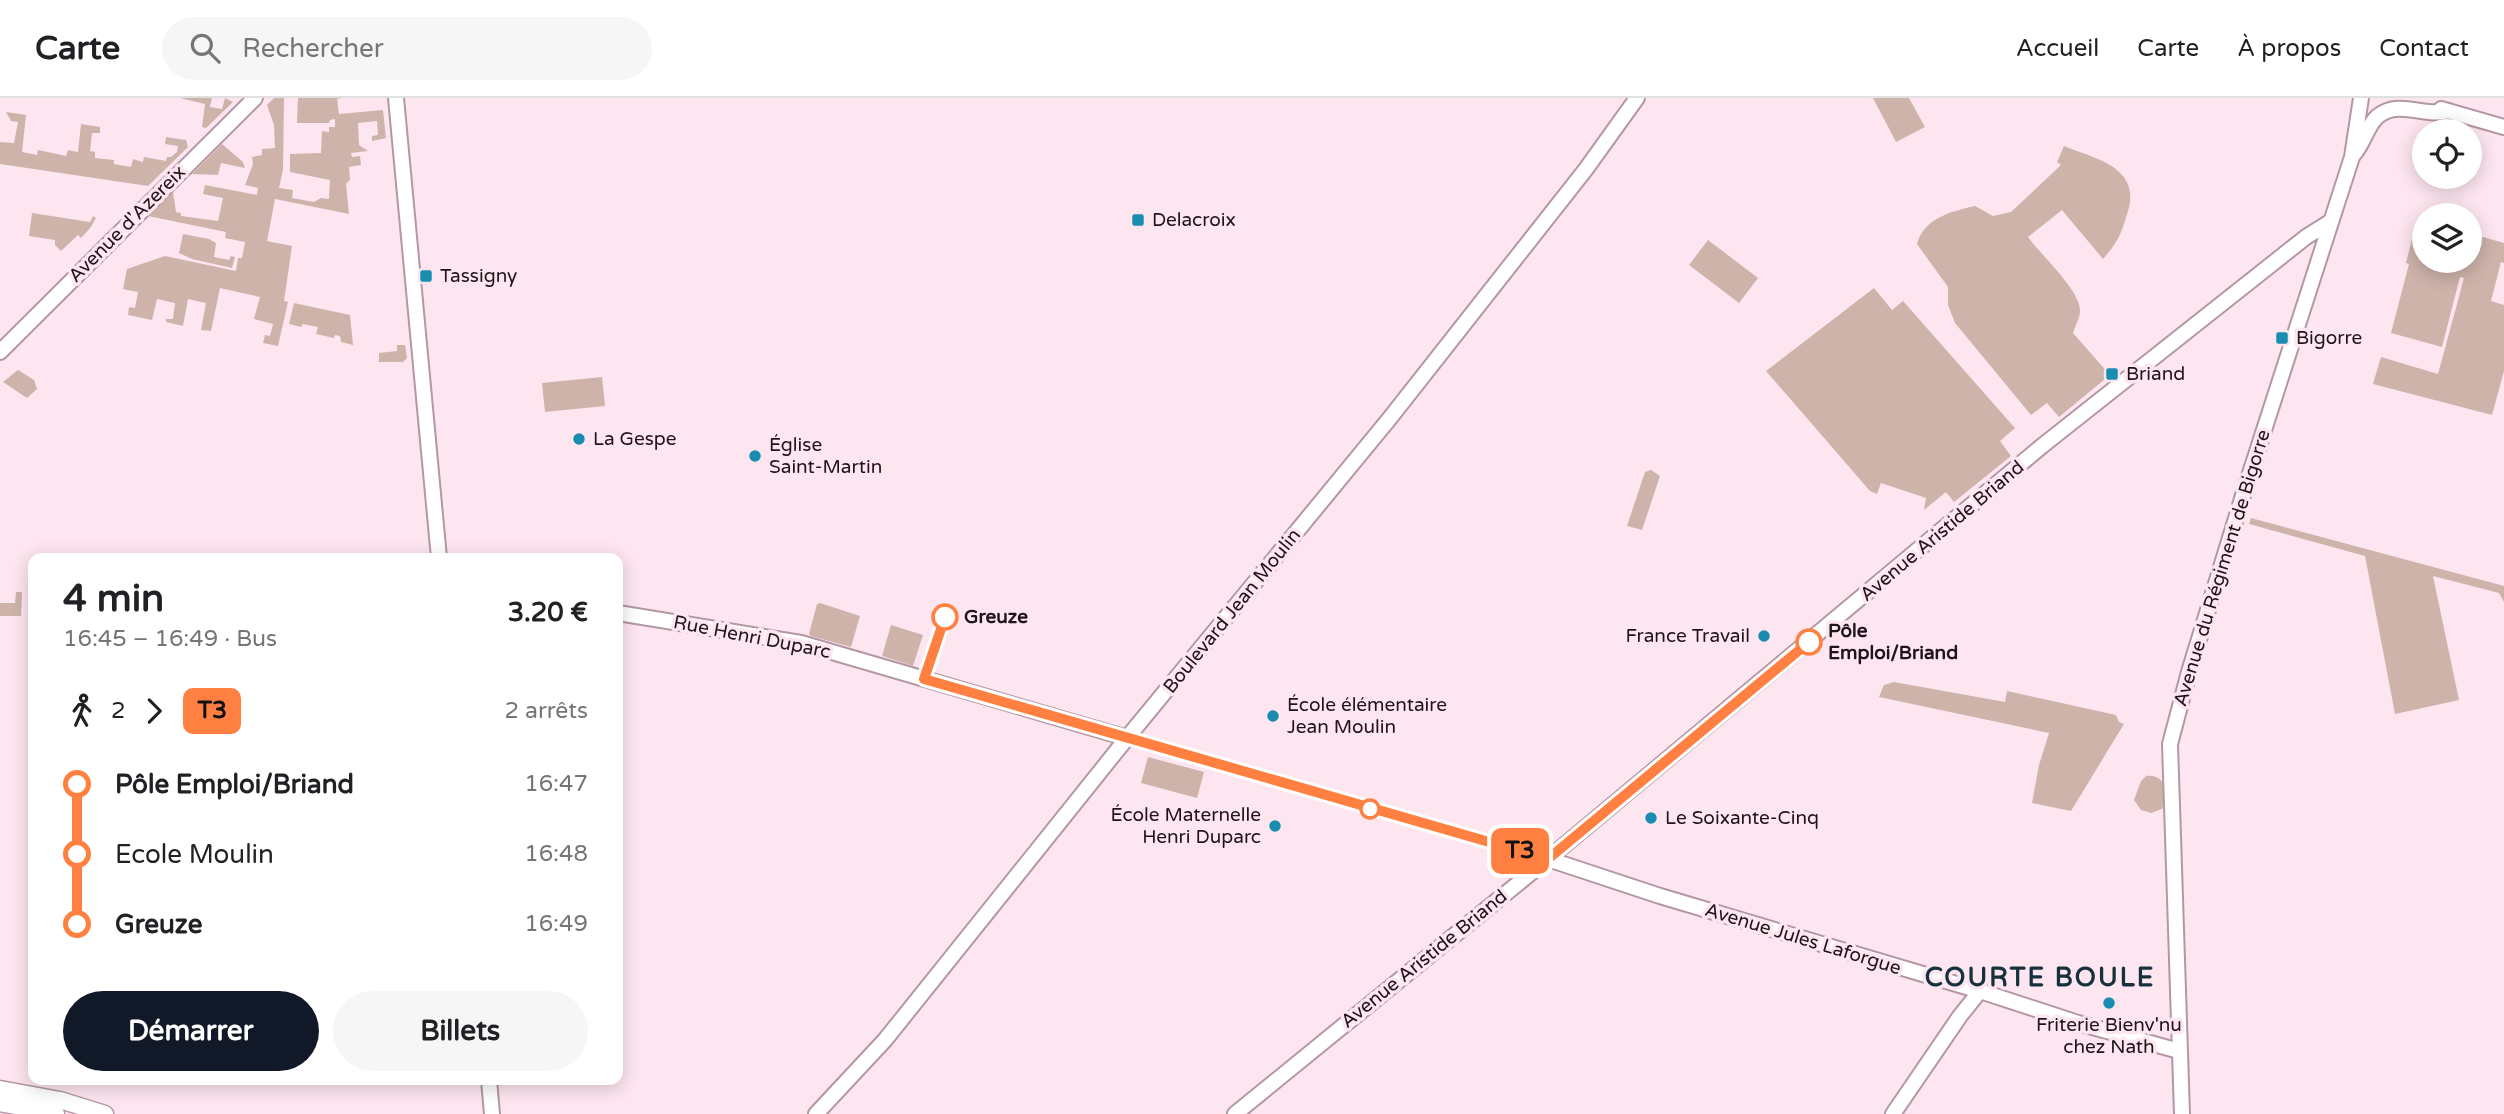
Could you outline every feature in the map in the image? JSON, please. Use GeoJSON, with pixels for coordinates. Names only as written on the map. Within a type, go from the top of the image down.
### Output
{"type":"FeatureCollection","features":[{"type":"Feature","properties":{"kind":"main road","name":"Avenue d'Azereix"},"geometry":{"type":"LineString","coordinates":[[0,352],[255,98]]}},
{"type":"Feature","properties":{"kind":"main road"},"geometry":{"type":"LineString","coordinates":[[396,98],[439,553]]}},
{"type":"Feature","properties":{"kind":"main road","name":"Boulevard Jean Moulin"},"geometry":{"type":"LineString","coordinates":[[816,1114],[886,1040],[1128,738],[1390,418],[1586,169],[1637,98]]}},
{"type":"Feature","properties":{"kind":"main road","name":"Avenue du Régiment de Bigorre"},"geometry":{"type":"LineString","coordinates":[[2182,1114],[2170,744],[2245,489],[2352,157],[2361,98]]}},
{"type":"Feature","properties":{"kind":"main road"},"geometry":{"type":"LineString","coordinates":[[2399,98],[2504,127]]}},
{"type":"Feature","properties":{"kind":"main road"},"geometry":{"type":"LineString","coordinates":[[2352,157],[2373,121],[2387,111],[2411,108],[2437,114],[2448,111]]}},
{"type":"Feature","properties":{"kind":"main road","name":"Avenue Aristide Briand"},"geometry":{"type":"LineString","coordinates":[[1235,1114],[1548,859],[2042,446],[2299,243],[2330,222]]}},
{"type":"Feature","properties":{"kind":"main road"},"geometry":{"type":"LineString","coordinates":[[2299,243],[2323,252]]}},
{"type":"Feature","properties":{"kind":"main road","name":"Rue Henri Duparc"},"geometry":{"type":"LineString","coordinates":[[623,614],[801,643],[1128,738]]}},
{"type":"Feature","properties":{"kind":"main road","name":"Avenue Jules Laforgue"},"geometry":{"type":"LineString","coordinates":[[1548,859],[1660,896],[2179,1051]]}},
{"type":"Feature","properties":{"kind":"main road"},"geometry":{"type":"LineString","coordinates":[[1894,1114],[1980,991]]}},
{"type":"Feature","properties":{"kind":"main road"},"geometry":{"type":"LineString","coordinates":[[489,1085],[492,1114]]}},
{"type":"Feature","properties":{"kind":"main road"},"geometry":{"type":"LineString","coordinates":[[0,1089],[60,1100],[105,1114]]}},
{"type":"Feature","properties":{"kind":"main road"},"geometry":{"type":"LineString","coordinates":[[0,1103],[57,1114]]}},
{"type":"Feature","properties":{"kind":"shaded area"},"geometry":{"type":"Polygon","coordinates":[[[180,98],[212,98],[210,107],[222,109],[225,98],[233,102],[206,128],[202,127],[205,104],[180,98]]]}},
{"type":"Feature","properties":{"kind":"shaded area"},"geometry":{"type":"Polygon","coordinates":[[[274,98],[284,98],[283,170],[279,188],[293,190],[292,198],[314,202],[321,198],[329,199],[330,180],[290,172],[290,154],[321,153],[322,131],[329,132],[329,127],[335,127],[335,119],[329,123],[297,123],[298,98],[342,98],[337,99],[339,114],[383,110],[386,138],[372,141],[372,136],[378,135],[377,121],[358,123],[359,145],[368,151],[351,153],[352,157],[360,156],[361,165],[349,167],[350,180],[346,184],[349,214],[275,199],[267,241],[292,246],[284,301],[288,302],[278,346],[263,343],[265,335],[270,336],[273,324],[254,319],[260,297],[220,288],[211,331],[201,330],[206,303],[188,299],[183,326],[166,322],[166,319],[173,319],[175,303],[157,299],[152,320],[128,315],[129,307],[135,308],[138,292],[123,289],[127,269],[165,256],[236,271],[245,242],[225,238],[226,232],[148,216],[173,192],[176,212],[181,213],[181,216],[218,221],[223,198],[203,194],[205,185],[257,195],[258,188],[245,185],[253,164],[252,157],[262,155],[262,149],[275,148],[274,125],[267,105],[274,98]]]}},
{"type":"Feature","properties":{"kind":"shaded area"},"geometry":{"type":"Polygon","coordinates":[[[1873,98],[1909,98],[1925,127],[1896,142],[1873,98]]]}},
{"type":"Feature","properties":{"kind":"shaded area"},"geometry":{"type":"Polygon","coordinates":[[[6,112],[26,115],[22,152],[37,155],[38,150],[66,156],[68,150],[78,152],[81,124],[100,127],[100,133],[92,133],[90,151],[95,152],[95,158],[114,160],[114,164],[131,167],[133,159],[143,162],[144,157],[166,161],[167,157],[177,152],[178,146],[165,144],[166,137],[186,140],[188,147],[148,186],[0,164],[0,142],[14,143],[18,122],[11,121],[6,112]]]}},
{"type":"Feature","properties":{"kind":"shaded area"},"geometry":{"type":"Polygon","coordinates":[[[222,144],[243,162],[245,168],[221,163],[218,175],[192,174],[222,144]]]}},
{"type":"Feature","properties":{"kind":"shaded area"},"geometry":{"type":"Polygon","coordinates":[[[2064,146],[2113,167],[2128,184],[2130,196],[2121,232],[2103,259],[2062,210],[2028,237],[2074,293],[2080,311],[2073,333],[2110,375],[2059,417],[2047,403],[2031,415],[1955,323],[1948,305],[1948,287],[1917,244],[1932,222],[1948,213],[1975,206],[1993,216],[2011,212],[2061,165],[2057,162],[2064,146]]]}},
{"type":"Feature","properties":{"kind":"shaded area"},"geometry":{"type":"Polygon","coordinates":[[[32,213],[90,222],[93,216],[96,218],[81,238],[78,235],[61,251],[55,245],[55,240],[29,236],[32,213]]]}},
{"type":"Feature","properties":{"kind":"shaded area"},"geometry":{"type":"Polygon","coordinates":[[[183,234],[216,243],[214,257],[229,260],[231,256],[235,257],[232,268],[192,259],[179,253],[183,234]]]}},
{"type":"Feature","properties":{"kind":"shaded area"},"geometry":{"type":"Polygon","coordinates":[[[2482,237],[2504,243],[2504,263],[2501,262],[2491,301],[2504,305],[2504,371],[2492,415],[2373,384],[2381,357],[2438,374],[2464,278],[2460,277],[2442,347],[2391,333],[2409,264],[2406,263],[2412,239],[2412,273],[2482,273],[2482,237]]]}},
{"type":"Feature","properties":{"kind":"shaded area"},"geometry":{"type":"Polygon","coordinates":[[[1708,240],[1758,278],[1739,303],[1689,265],[1708,240]]]}},
{"type":"Feature","properties":{"kind":"shaded area"},"geometry":{"type":"Polygon","coordinates":[[[1874,288],[1892,310],[1903,301],[2015,428],[2000,441],[2011,456],[1954,502],[1946,492],[1924,510],[1926,498],[1881,483],[1877,494],[1870,491],[1766,371],[1874,288]]]}},
{"type":"Feature","properties":{"kind":"shaded area"},"geometry":{"type":"Polygon","coordinates":[[[294,303],[350,315],[353,345],[341,342],[340,336],[335,335],[334,338],[316,334],[318,327],[289,324],[294,303]]]}},
{"type":"Feature","properties":{"kind":"shaded area"},"geometry":{"type":"Polygon","coordinates":[[[397,345],[405,345],[407,358],[403,362],[379,362],[379,353],[397,351],[397,345]]]}},
{"type":"Feature","properties":{"kind":"shaded area"},"geometry":{"type":"Polygon","coordinates":[[[18,370],[34,380],[37,389],[27,398],[3,382],[18,370]]]}},
{"type":"Feature","properties":{"kind":"shaded area"},"geometry":{"type":"Polygon","coordinates":[[[602,377],[605,406],[545,412],[542,383],[602,377]]]}},
{"type":"Feature","properties":{"kind":"shaded area"},"geometry":{"type":"Polygon","coordinates":[[[1651,470],[1660,476],[1642,530],[1627,526],[1645,472],[1651,470]]]}},
{"type":"Feature","properties":{"kind":"shaded area"},"geometry":{"type":"Polygon","coordinates":[[[2251,518],[2504,586],[2504,602],[2499,593],[2433,576],[2459,700],[2395,714],[2365,556],[2249,524],[2251,518]]]}},
{"type":"Feature","properties":{"kind":"shaded area"},"geometry":{"type":"Polygon","coordinates":[[[16,592],[22,592],[21,616],[0,616],[0,603],[15,603],[16,592]]]}},
{"type":"Feature","properties":{"kind":"shaded area"},"geometry":{"type":"Polygon","coordinates":[[[817,604],[860,616],[851,647],[809,634],[817,604]]]}},
{"type":"Feature","properties":{"kind":"shaded area"},"geometry":{"type":"Polygon","coordinates":[[[891,625],[923,635],[913,666],[882,656],[891,625]]]}},
{"type":"Feature","properties":{"kind":"shaded area"},"geometry":{"type":"Polygon","coordinates":[[[1894,682],[2005,702],[2007,691],[2116,715],[2119,722],[2124,724],[2071,811],[2032,803],[2039,765],[2049,733],[1879,697],[1884,685],[1894,682]]]}},
{"type":"Feature","properties":{"kind":"shaded area"},"geometry":{"type":"Polygon","coordinates":[[[1148,757],[1204,772],[1197,798],[1141,783],[1148,757]]]}},
{"type":"Feature","properties":{"kind":"shaded area"},"geometry":{"type":"Polygon","coordinates":[[[2146,776],[2162,781],[2165,791],[2162,809],[2151,813],[2141,810],[2134,800],[2141,781],[2146,776]]]}},
{"type":"Feature","properties":{"kind":"bus line","name":"T3"},"geometry":{"type":"LineString","coordinates":[[945,617],[924,679],[1548,859],[1809,642]]}},
{"type":"Feature","properties":{"kind":"place","name":"Delacroix"},"geometry":{"type":"Point","coordinates":[1138,220]}},
{"type":"Feature","properties":{"kind":"place","name":"Tassigny"},"geometry":{"type":"Point","coordinates":[426,276]}},
{"type":"Feature","properties":{"kind":"place","name":"Bigorre"},"geometry":{"type":"Point","coordinates":[2282,338]}},
{"type":"Feature","properties":{"kind":"place","name":"Briand"},"geometry":{"type":"Point","coordinates":[2112,374]}},
{"type":"Feature","properties":{"kind":"place","name":"La Gespe"},"geometry":{"type":"Point","coordinates":[579,439]}},
{"type":"Feature","properties":{"kind":"place","name":"Église Saint-Martin"},"geometry":{"type":"Point","coordinates":[755,456]}},
{"type":"Feature","properties":{"kind":"place","name":"Greuze"},"geometry":{"type":"Point","coordinates":[945,617]}},
{"type":"Feature","properties":{"kind":"place","name":"France Travail"},"geometry":{"type":"Point","coordinates":[1764,636]}},
{"type":"Feature","properties":{"kind":"place","name":"Pôle Emploi/Briand"},"geometry":{"type":"Point","coordinates":[1809,642]}},
{"type":"Feature","properties":{"kind":"place","name":"École élémentaire Jean Moulin"},"geometry":{"type":"Point","coordinates":[1273,716]}},
{"type":"Feature","properties":{"kind":"place","name":"Le Soixante-Cinq"},"geometry":{"type":"Point","coordinates":[1651,818]}},
{"type":"Feature","properties":{"kind":"place","name":"École Maternelle Henri Duparc"},"geometry":{"type":"Point","coordinates":[1275,826]}},
{"type":"Feature","properties":{"kind":"place","name":"Friterie Bienv'nu chez Nath"},"geometry":{"type":"Point","coordinates":[2109,1003]}},
{"type":"Feature","properties":{"kind":"district","name":"COURTE BOULE"},"geometry":{"type":"Point","coordinates":[2040,977]}}]}
